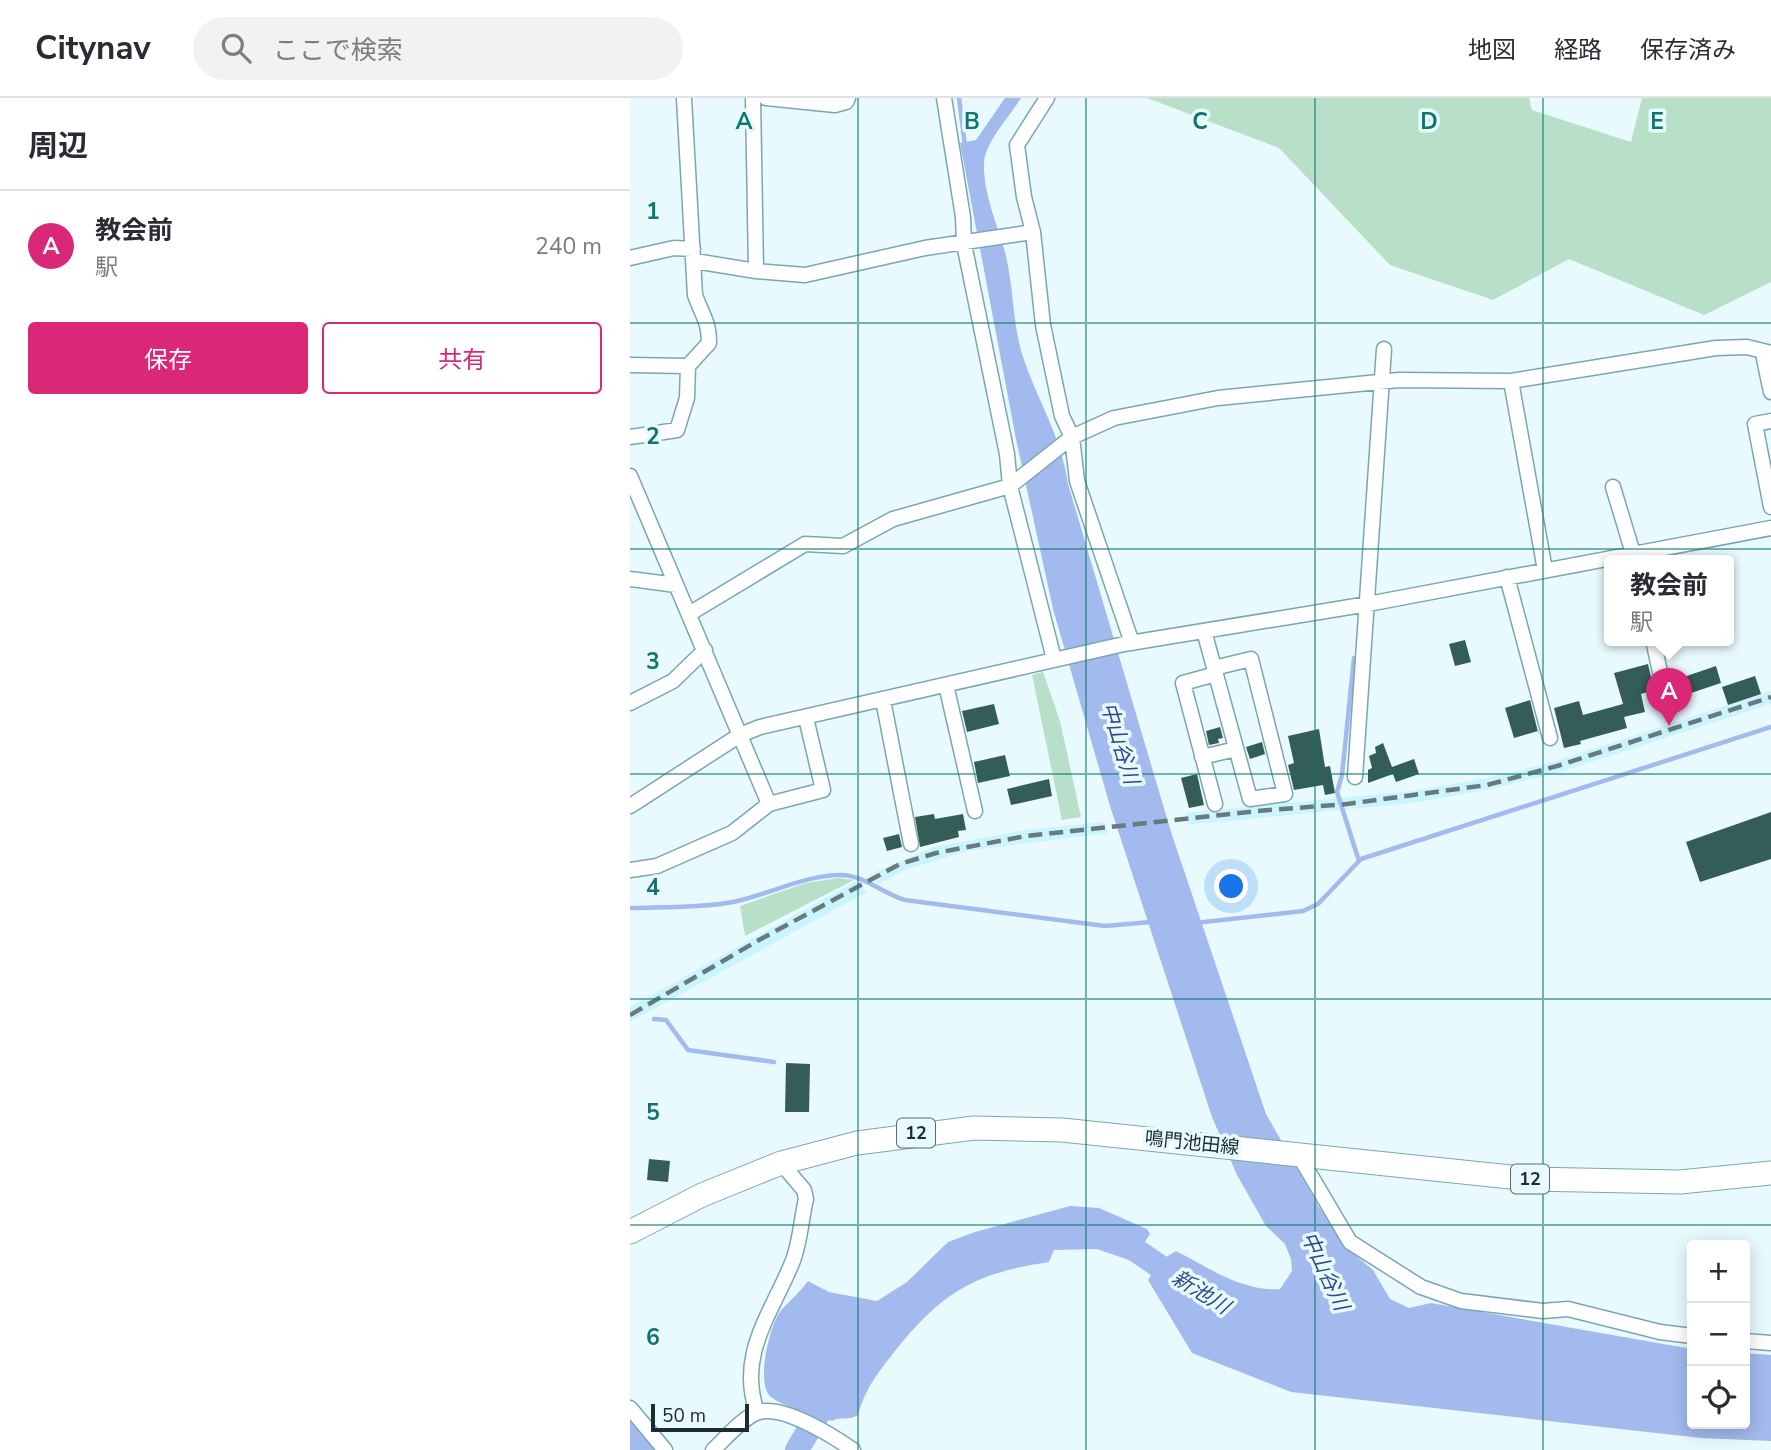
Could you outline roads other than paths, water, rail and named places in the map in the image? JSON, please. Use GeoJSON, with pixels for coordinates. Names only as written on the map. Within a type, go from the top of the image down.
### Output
{"type":"FeatureCollection","features":[{"type":"Feature","properties":{"kind":"main road","name":"鳴門池田線"},"geometry":{"type":"LineString","coordinates":[[630,1232],[702,1195],[780,1163],[857,1143],[974,1128],[1062,1130],[1529,1179],[1680,1182],[1771,1173]]}},
{"type":"Feature","properties":{"kind":"street"},"geometry":{"type":"LineString","coordinates":[[630,437],[677,430],[687,398],[688,366],[709,343],[709,323],[701,313],[695,295],[684,98]]}},
{"type":"Feature","properties":{"kind":"street"},"geometry":{"type":"LineString","coordinates":[[753,98],[756,271]]}},
{"type":"Feature","properties":{"kind":"street"},"geometry":{"type":"LineString","coordinates":[[766,98],[835,105],[846,102],[848,98]]}},
{"type":"Feature","properties":{"kind":"street"},"geometry":{"type":"LineString","coordinates":[[944,98],[979,308],[1015,484],[1058,658]]}},
{"type":"Feature","properties":{"kind":"street"},"geometry":{"type":"LineString","coordinates":[[1047,98],[1017,145],[1024,197],[1044,325],[1077,481],[1128,643]]}},
{"type":"Feature","properties":{"kind":"street"},"geometry":{"type":"LineString","coordinates":[[630,258],[674,248],[756,271],[806,275],[925,248],[1030,233]]}},
{"type":"Feature","properties":{"kind":"street"},"geometry":{"type":"LineString","coordinates":[[688,614],[805,544],[843,547],[893,519],[1015,484],[1069,441],[1114,418],[1163,406],[1384,382],[1511,381],[1716,348],[1747,347],[1768,353],[1763,359],[1771,392]]}},
{"type":"Feature","properties":{"kind":"street"},"geometry":{"type":"LineString","coordinates":[[1355,777],[1384,382],[1384,349]]}},
{"type":"Feature","properties":{"kind":"street"},"geometry":{"type":"LineString","coordinates":[[630,365],[688,366]]}},
{"type":"Feature","properties":{"kind":"street"},"geometry":{"type":"LineString","coordinates":[[1511,381],[1545,570]]}},
{"type":"Feature","properties":{"kind":"street"},"geometry":{"type":"LineString","coordinates":[[1771,421],[1755,424],[1771,507]]}},
{"type":"Feature","properties":{"kind":"street"},"geometry":{"type":"LineString","coordinates":[[630,476],[769,804]]}},
{"type":"Feature","properties":{"kind":"street"},"geometry":{"type":"LineString","coordinates":[[1613,487],[1634,555]]}},
{"type":"Feature","properties":{"kind":"street"},"geometry":{"type":"LineString","coordinates":[[1639,555],[1771,528]]}},
{"type":"Feature","properties":{"kind":"street"},"geometry":{"type":"LineString","coordinates":[[630,806],[740,735],[806,718],[1128,643],[1368,604],[1604,561]]}},
{"type":"Feature","properties":{"kind":"street"},"geometry":{"type":"LineString","coordinates":[[1507,577],[1550,738]]}},
{"type":"Feature","properties":{"kind":"street"},"geometry":{"type":"LineString","coordinates":[[630,579],[676,585]]}},
{"type":"Feature","properties":{"kind":"street"},"geometry":{"type":"LineString","coordinates":[[1204,631],[1215,671],[1236,749],[1250,799],[1286,794],[1251,659],[1215,671],[1183,682],[1214,804]]}},
{"type":"Feature","properties":{"kind":"street"},"geometry":{"type":"LineString","coordinates":[[1654,646],[1668,708]]}},
{"type":"Feature","properties":{"kind":"street"},"geometry":{"type":"LineString","coordinates":[[630,703],[673,681],[705,650]]}},
{"type":"Feature","properties":{"kind":"street"},"geometry":{"type":"LineString","coordinates":[[946,685],[975,811]]}},
{"type":"Feature","properties":{"kind":"street"},"geometry":{"type":"LineString","coordinates":[[883,701],[911,844]]}},
{"type":"Feature","properties":{"kind":"street"},"geometry":{"type":"LineString","coordinates":[[630,870],[657,866],[732,833],[769,804],[822,790],[806,718]]}},
{"type":"Feature","properties":{"kind":"street"},"geometry":{"type":"LineString","coordinates":[[1202,757],[1236,749]]}},
{"type":"Feature","properties":{"kind":"street"},"geometry":{"type":"LineString","coordinates":[[1294,1154],[1350,1242],[1421,1287],[1461,1301],[1521,1309],[1568,1309],[1660,1332],[1687,1335]]}},
{"type":"Feature","properties":{"kind":"street"},"geometry":{"type":"LineString","coordinates":[[757,1412],[751,1396],[751,1351],[793,1260],[806,1199],[804,1190],[780,1163]]}},
{"type":"Feature","properties":{"kind":"street"},"geometry":{"type":"LineString","coordinates":[[1750,1341],[1771,1343]]}},
{"type":"Feature","properties":{"kind":"street"},"geometry":{"type":"LineString","coordinates":[[630,1408],[664,1450]]}},
{"type":"Feature","properties":{"kind":"street"},"geometry":{"type":"LineString","coordinates":[[713,1450],[757,1412],[770,1411],[831,1434],[853,1450]]}},
{"type":"Feature","properties":{"kind":"water","name":"中山谷川"},"geometry":{"type":"Polygon","coordinates":[[[1005,98],[1021,98],[985,155],[984,174],[1008,265],[1023,357],[1055,434],[1171,832],[1266,1114],[1319,1207],[1347,1248],[1373,1270],[1390,1299],[1409,1308],[1431,1303],[1687,1348],[1687,1429],[1750,1429],[1750,1353],[1771,1355],[1771,1441],[1701,1438],[1291,1392],[1192,1353],[1148,1280],[1160,1261],[1176,1251],[1239,1283],[1280,1289],[1292,1271],[1291,1259],[1285,1244],[1266,1226],[1237,1175],[1212,1117],[1110,806],[1053,609],[1016,439],[960,143],[976,140],[1005,98]]]}},
{"type":"Feature","properties":{"kind":"water"},"geometry":{"type":"Polygon","coordinates":[[[1070,1206],[1099,1208],[1147,1229],[1150,1234],[1132,1261],[1097,1249],[1054,1250],[1049,1262],[1000,1272],[962,1288],[928,1314],[895,1351],[873,1381],[855,1417],[832,1421],[783,1404],[771,1397],[766,1390],[766,1353],[777,1316],[808,1281],[829,1292],[877,1301],[907,1282],[948,1242],[1070,1206]]]}},
{"type":"Feature","properties":{"kind":"water"},"geometry":{"type":"Polygon","coordinates":[[[630,1416],[656,1450],[630,1450],[630,1416]]]}},
{"type":"Feature","properties":{"kind":"waterway"},"geometry":{"type":"LineString","coordinates":[[959,98],[965,146]]}},
{"type":"Feature","properties":{"kind":"waterway"},"geometry":{"type":"LineString","coordinates":[[1354,658],[1342,775],[1337,792],[1359,861]]}},
{"type":"Feature","properties":{"kind":"waterway"},"geometry":{"type":"LineString","coordinates":[[1195,923],[1303,911],[1318,904],[1361,859],[1771,727]]}},
{"type":"Feature","properties":{"kind":"waterway"},"geometry":{"type":"LineString","coordinates":[[630,908],[691,907],[727,903],[798,882],[841,875],[866,881],[905,900],[1105,926],[1151,922]]}},
{"type":"Feature","properties":{"kind":"waterway"},"geometry":{"type":"LineString","coordinates":[[654,1019],[666,1020],[688,1050],[774,1062]]}},
{"type":"Feature","properties":{"kind":"waterway","name":"新池川"},"geometry":{"type":"LineString","coordinates":[[1108,1239],[1134,1249],[1184,1283]]}},
{"type":"Feature","properties":{"kind":"waterway","name":"新池川"},"geometry":{"type":"LineString","coordinates":[[797,1450],[834,1387]]}},
{"type":"Feature","properties":{"kind":"railway"},"geometry":{"type":"LineString","coordinates":[[630,1015],[759,940],[900,864],[936,853],[1026,836],[1347,804],[1487,785],[1557,766],[1771,697]]}},
{"type":"Feature","properties":{"kind":"place","name":"教会前"},"geometry":{"type":"Point","coordinates":[1669,726]}}]}
